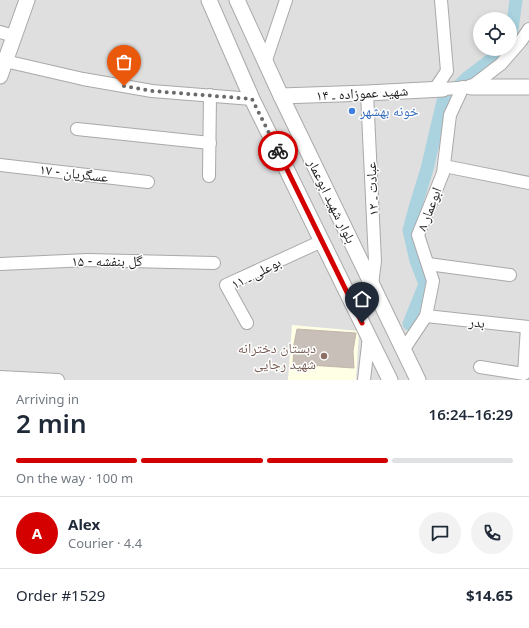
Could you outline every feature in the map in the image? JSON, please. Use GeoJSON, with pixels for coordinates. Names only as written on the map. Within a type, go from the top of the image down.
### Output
{"type":"FeatureCollection","features":[{"type":"Feature","properties":{"kind":"street"},"geometry":{"type":"LineString","coordinates":[[0,76],[5,61],[7,34],[27,0]]}},
{"type":"Feature","properties":{"kind":"street","name":"بلوار شهید ابوعمار"},"geometry":{"type":"LineString","coordinates":[[209,0],[252,99],[390,380]]}},
{"type":"Feature","properties":{"kind":"street","name":"بلوار شهید ابوعمار"},"geometry":{"type":"LineString","coordinates":[[237,0],[265,63],[418,380]]}},
{"type":"Feature","properties":{"kind":"street"},"geometry":{"type":"LineString","coordinates":[[265,63],[286,0]]}},
{"type":"Feature","properties":{"kind":"street"},"geometry":{"type":"LineString","coordinates":[[439,89],[448,71],[441,0]]}},
{"type":"Feature","properties":{"kind":"street"},"geometry":{"type":"LineString","coordinates":[[467,87],[501,64],[521,41],[529,28]]}},
{"type":"Feature","properties":{"kind":"street"},"geometry":{"type":"LineString","coordinates":[[5,61],[83,79],[152,91],[252,99]]}},
{"type":"Feature","properties":{"kind":"street"},"geometry":{"type":"LineString","coordinates":[[439,89],[467,87],[529,87]]}},
{"type":"Feature","properties":{"kind":"street","name":"ابوعمار ۸"},"geometry":{"type":"LineString","coordinates":[[404,350],[426,316],[433,281],[418,235],[443,174],[450,115],[467,87]]}},
{"type":"Feature","properties":{"kind":"street","name":"شهید عموزاده ـ ۱۴"},"geometry":{"type":"LineString","coordinates":[[281,96],[367,94],[439,89]]}},
{"type":"Feature","properties":{"kind":"street","name":"عبادت ـ ۱۲"},"geometry":{"type":"LineString","coordinates":[[367,94],[375,261],[372,285]]}},
{"type":"Feature","properties":{"kind":"street"},"geometry":{"type":"LineString","coordinates":[[209,176],[210,95]]}},
{"type":"Feature","properties":{"kind":"street"},"geometry":{"type":"LineString","coordinates":[[77,129],[210,143]]}},
{"type":"Feature","properties":{"kind":"street","name":"عسگریان - ۱۷"},"geometry":{"type":"LineString","coordinates":[[0,165],[148,182]]}},
{"type":"Feature","properties":{"kind":"street"},"geometry":{"type":"LineString","coordinates":[[444,166],[529,183]]}},
{"type":"Feature","properties":{"kind":"street","name":"بوعلی ـ ۱۱"},"geometry":{"type":"LineString","coordinates":[[247,323],[226,285],[322,241]]}},
{"type":"Feature","properties":{"kind":"street","name":"گل بنفشه - ۱۵"},"geometry":{"type":"LineString","coordinates":[[0,264],[88,260],[214,263]]}},
{"type":"Feature","properties":{"kind":"street"},"geometry":{"type":"LineString","coordinates":[[428,264],[510,275]]}},
{"type":"Feature","properties":{"kind":"street","name":"بدر"},"geometry":{"type":"LineString","coordinates":[[426,316],[528,327]]}},
{"type":"Feature","properties":{"kind":"street"},"geometry":{"type":"LineString","coordinates":[[480,367],[526,374],[528,327]]}},
{"type":"Feature","properties":{"kind":"street"},"geometry":{"type":"LineString","coordinates":[[364,380],[369,336]]}},
{"type":"Feature","properties":{"kind":"street"},"geometry":{"type":"LineString","coordinates":[[0,377],[58,380]]}},
{"type":"Feature","properties":{"kind":"shaded area"},"geometry":{"type":"Polygon","coordinates":[[[0,0],[529,0],[529,380],[0,380],[0,0]]]}},
{"type":"Feature","properties":{"kind":"shaded area","name":"دبستان دخترانه شهید رجایی"},"geometry":{"type":"Polygon","coordinates":[[[292,325],[359,331],[356,380],[288,380],[292,325]]]}},
{"type":"Feature","properties":{"kind":"building"},"geometry":{"type":"Polygon","coordinates":[[[297,329],[356,333],[353,351],[354,368],[293,364],[294,344],[297,329]]]}},
{"type":"Feature","properties":{"kind":"waterway"},"geometry":{"type":"LineString","coordinates":[[514,12],[516,0]]}},
{"type":"Feature","properties":{"kind":"waterway"},"geometry":{"type":"LineString","coordinates":[[409,324],[425,284],[416,261],[409,230],[427,169],[443,101],[467,78],[496,56]]}},
{"type":"Feature","properties":{"kind":"way so far"},"geometry":{"type":"LineString","coordinates":[[124,86],[152,91],[252,99],[278,151]]}},
{"type":"Feature","properties":{"kind":"place","name":"خونه بهشهر"},"geometry":{"type":"Point","coordinates":[352,111]}},
{"type":"Feature","properties":{"kind":"place","name":"دبستان دخترانه شهید رجایی"},"geometry":{"type":"Point","coordinates":[324,356]}},
{"type":"Feature","properties":{"kind":"route"},"geometry":{"type":"LineString","coordinates":[[278,151],[362,323]]}}]}
